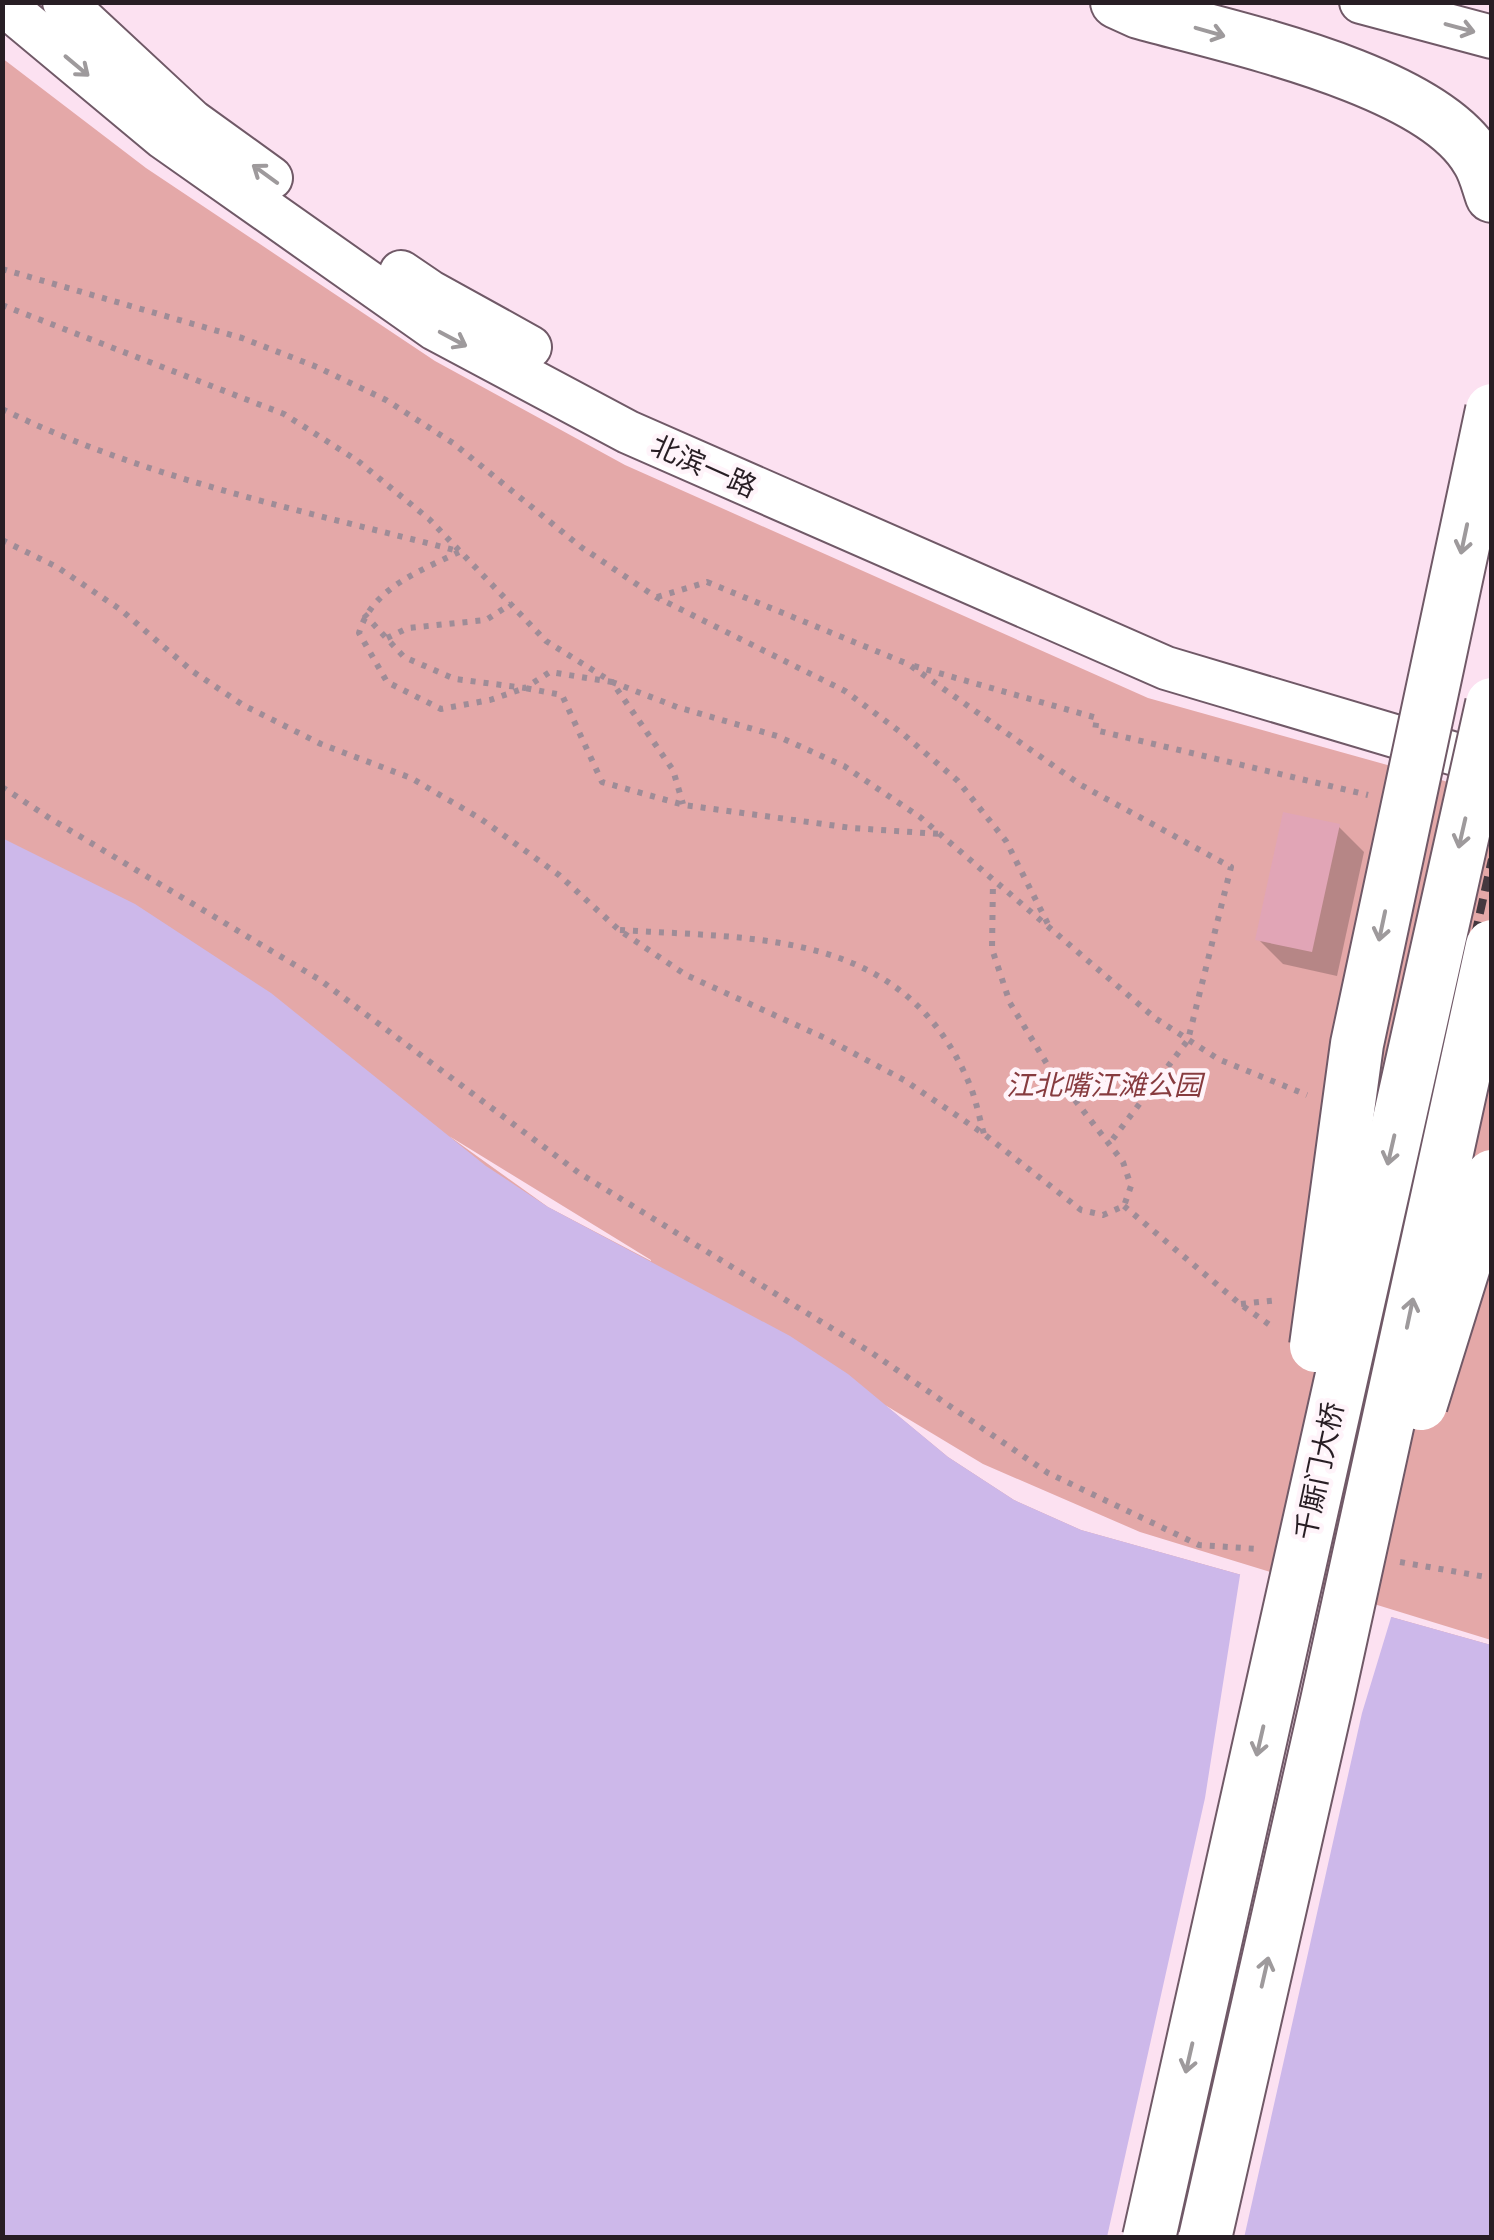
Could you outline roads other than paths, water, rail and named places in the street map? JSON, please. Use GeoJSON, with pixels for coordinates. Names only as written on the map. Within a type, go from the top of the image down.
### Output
{"type":"FeatureCollection","features":[{"type":"Feature","properties":{"kind":"main road"},"geometry":{"type":"LineString","coordinates":[[1117,2],[1138,12],[1331,66],[1435,114],[1478,158],[1492,196]]}},
{"type":"Feature","properties":{"kind":"main road"},"geometry":{"type":"LineString","coordinates":[[1271,1690],[1357,1044],[1492,410]]}},
{"type":"Feature","properties":{"kind":"main road","name":"千厮门大桥"},"geometry":{"type":"LineString","coordinates":[[1149,2238],[1492,704]]}},
{"type":"Feature","properties":{"kind":"main road","name":"千厮门大桥"},"geometry":{"type":"LineString","coordinates":[[1205,2238],[1492,946]]}},
{"type":"Feature","properties":{"kind":"main road"},"geometry":{"type":"LineString","coordinates":[[1327,1701],[1492,1176]]}},
{"type":"Feature","properties":{"kind":"street","name":"北滨一路"},"geometry":{"type":"LineString","coordinates":[[64,2],[192,121],[429,292],[638,406],[1179,644],[1492,737]]}},
{"type":"Feature","properties":{"kind":"street"},"geometry":{"type":"LineString","coordinates":[[1361,2],[1492,36]]}},
{"type":"Feature","properties":{"kind":"street","name":"北滨一路"},"geometry":{"type":"LineString","coordinates":[[2,4],[164,138],[435,329],[628,432],[1166,668],[1492,765]]}},
{"type":"Feature","properties":{"kind":"railway"},"geometry":{"type":"LineString","coordinates":[[1158,2238],[1492,741]]}},
{"type":"Feature","properties":{"kind":"railway"},"geometry":{"type":"LineString","coordinates":[[1184,2238],[1492,859]]}},
{"type":"Feature","properties":{"kind":"park label","name":"江北嘴江滩公园"},"geometry":{"type":"Point","coordinates":[1104,1085]}}]}
